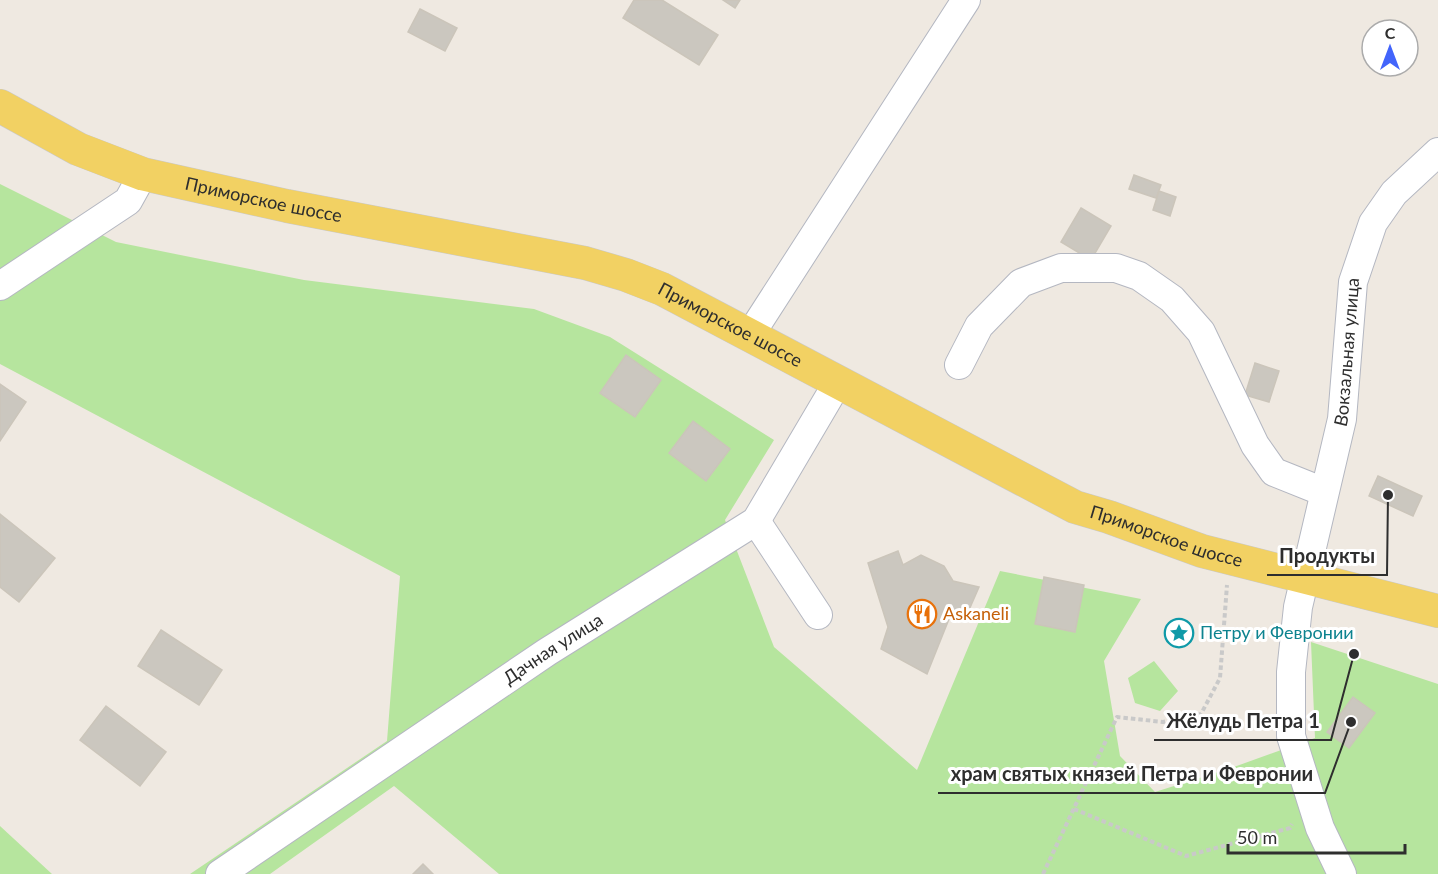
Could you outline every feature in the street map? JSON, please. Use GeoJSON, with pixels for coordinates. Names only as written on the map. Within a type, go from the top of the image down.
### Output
{"type":"FeatureCollection","features":[{"type":"Feature","properties":{"kind":"main road","name":"Приморское шоссе"},"geometry":{"type":"LineString","coordinates":[[0,106],[78,149],[143,174],[287,206],[585,263],[626,275],[663,289],[1075,507],[1202,551],[1438,611]]}},
{"type":"Feature","properties":{"kind":"street"},"geometry":{"type":"LineString","coordinates":[[750,335],[966,0]]}},
{"type":"Feature","properties":{"kind":"street","name":"Вокзальная улица"},"geometry":{"type":"LineString","coordinates":[[1342,874],[1320,828],[1292,736],[1292,672],[1298,607],[1342,419],[1353,282],[1356,272],[1373,223],[1394,193],[1438,152]]}},
{"type":"Feature","properties":{"kind":"street"},"geometry":{"type":"LineString","coordinates":[[0,286],[128,201],[143,174]]}},
{"type":"Feature","properties":{"kind":"street"},"geometry":{"type":"LineString","coordinates":[[959,365],[979,326],[1021,283],[1061,268],[1116,268],[1138,276],[1172,299],[1201,332],[1255,445],[1274,472],[1324,492]]}},
{"type":"Feature","properties":{"kind":"street","name":"Дачная улица"},"geometry":{"type":"LineString","coordinates":[[220,874],[547,652],[756,521],[838,382]]}},
{"type":"Feature","properties":{"kind":"street"},"geometry":{"type":"LineString","coordinates":[[756,521],[818,615]]}},
{"type":"Feature","properties":{"kind":"path"},"geometry":{"type":"LineString","coordinates":[[1043,874],[1117,717],[1163,722],[1201,714],[1220,678],[1227,584]]}},
{"type":"Feature","properties":{"kind":"path"},"geometry":{"type":"LineString","coordinates":[[1074,808],[1186,856],[1290,828],[1310,795]]}},
{"type":"Feature","properties":{"kind":"green space"},"geometry":{"type":"Polygon","coordinates":[[[0,184],[116,242],[304,280],[534,309],[610,337],[774,440],[725,520],[774,647],[917,770],[1000,571],[1141,599],[1104,661],[1120,756],[1155,792],[1315,738],[1311,642],[1438,684],[1438,874],[499,874],[394,786],[270,874],[190,874],[387,741],[400,576],[0,364],[0,184]]]}},
{"type":"Feature","properties":{"kind":"green space"},"geometry":{"type":"Polygon","coordinates":[[[1154,661],[1178,691],[1160,711],[1135,703],[1128,678],[1154,661]]]}},
{"type":"Feature","properties":{"kind":"green space"},"geometry":{"type":"Polygon","coordinates":[[[0,826],[52,874],[0,874],[0,826]]]}},
{"type":"Feature","properties":{"kind":"building"},"geometry":{"type":"Polygon","coordinates":[[[634,0],[662,0],[718,35],[699,65],[623,18],[634,0]]]}},
{"type":"Feature","properties":{"kind":"building"},"geometry":{"type":"Polygon","coordinates":[[[723,0],[740,0],[735,8],[723,0]]]}},
{"type":"Feature","properties":{"kind":"building"},"geometry":{"type":"Polygon","coordinates":[[[420,9],[457,28],[445,51],[408,32],[420,9]]]}},
{"type":"Feature","properties":{"kind":"building"},"geometry":{"type":"Polygon","coordinates":[[[1134,175],[1161,185],[1156,198],[1129,189],[1134,175]]]}},
{"type":"Feature","properties":{"kind":"building"},"geometry":{"type":"Polygon","coordinates":[[[1159,191],[1176,197],[1170,216],[1153,210],[1159,191]]]}},
{"type":"Feature","properties":{"kind":"building"},"geometry":{"type":"Polygon","coordinates":[[[1081,208],[1111,226],[1091,260],[1061,242],[1081,208]]]}},
{"type":"Feature","properties":{"kind":"building"},"geometry":{"type":"Polygon","coordinates":[[[626,355],[661,380],[635,417],[600,393],[626,355]]]}},
{"type":"Feature","properties":{"kind":"building"},"geometry":{"type":"Polygon","coordinates":[[[1255,363],[1279,371],[1269,402],[1245,395],[1255,363]]]}},
{"type":"Feature","properties":{"kind":"building"},"geometry":{"type":"Polygon","coordinates":[[[0,384],[26,402],[0,441],[0,384]]]}},
{"type":"Feature","properties":{"kind":"building"},"geometry":{"type":"Polygon","coordinates":[[[693,421],[730,449],[706,481],[669,453],[693,421]]]}},
{"type":"Feature","properties":{"kind":"building"},"geometry":{"type":"Polygon","coordinates":[[[1378,476],[1422,496],[1413,516],[1369,496],[1378,476]]]}},
{"type":"Feature","properties":{"kind":"building"},"geometry":{"type":"Polygon","coordinates":[[[0,514],[55,558],[19,602],[0,587],[0,514]]]}},
{"type":"Feature","properties":{"kind":"building","name":"Askaneli"},"geometry":{"type":"Polygon","coordinates":[[[898,551],[903,565],[921,555],[944,566],[953,581],[979,587],[969,610],[949,619],[927,674],[881,649],[888,627],[868,563],[898,551]]]}},
{"type":"Feature","properties":{"kind":"building"},"geometry":{"type":"Polygon","coordinates":[[[1044,577],[1084,585],[1075,632],[1035,624],[1044,577]]]}},
{"type":"Feature","properties":{"kind":"building"},"geometry":{"type":"Polygon","coordinates":[[[161,630],[222,670],[199,705],[138,666],[161,630]]]}},
{"type":"Feature","properties":{"kind":"building"},"geometry":{"type":"Polygon","coordinates":[[[1353,697],[1375,713],[1349,748],[1327,732],[1353,697]]]}},
{"type":"Feature","properties":{"kind":"building"},"geometry":{"type":"Polygon","coordinates":[[[106,706],[166,752],[140,786],[80,740],[106,706]]]}},
{"type":"Feature","properties":{"kind":"building"},"geometry":{"type":"Polygon","coordinates":[[[423,864],[433,874],[413,874],[423,864]]]}},
{"type":"Feature","properties":{"kind":"place","name":"Продукты"},"geometry":{"type":"Point","coordinates":[1388,495]}},
{"type":"Feature","properties":{"kind":"place","name":"Askaneli"},"geometry":{"type":"Point","coordinates":[922,614]}},
{"type":"Feature","properties":{"kind":"place","name":"Петру и Февронии"},"geometry":{"type":"Point","coordinates":[1179,633]}},
{"type":"Feature","properties":{"kind":"place","name":"Жёлудь Петра 1"},"geometry":{"type":"Point","coordinates":[1354,654]}},
{"type":"Feature","properties":{"kind":"place","name":"храм святых князей Петра и Февронии"},"geometry":{"type":"Point","coordinates":[1351,722]}}]}
